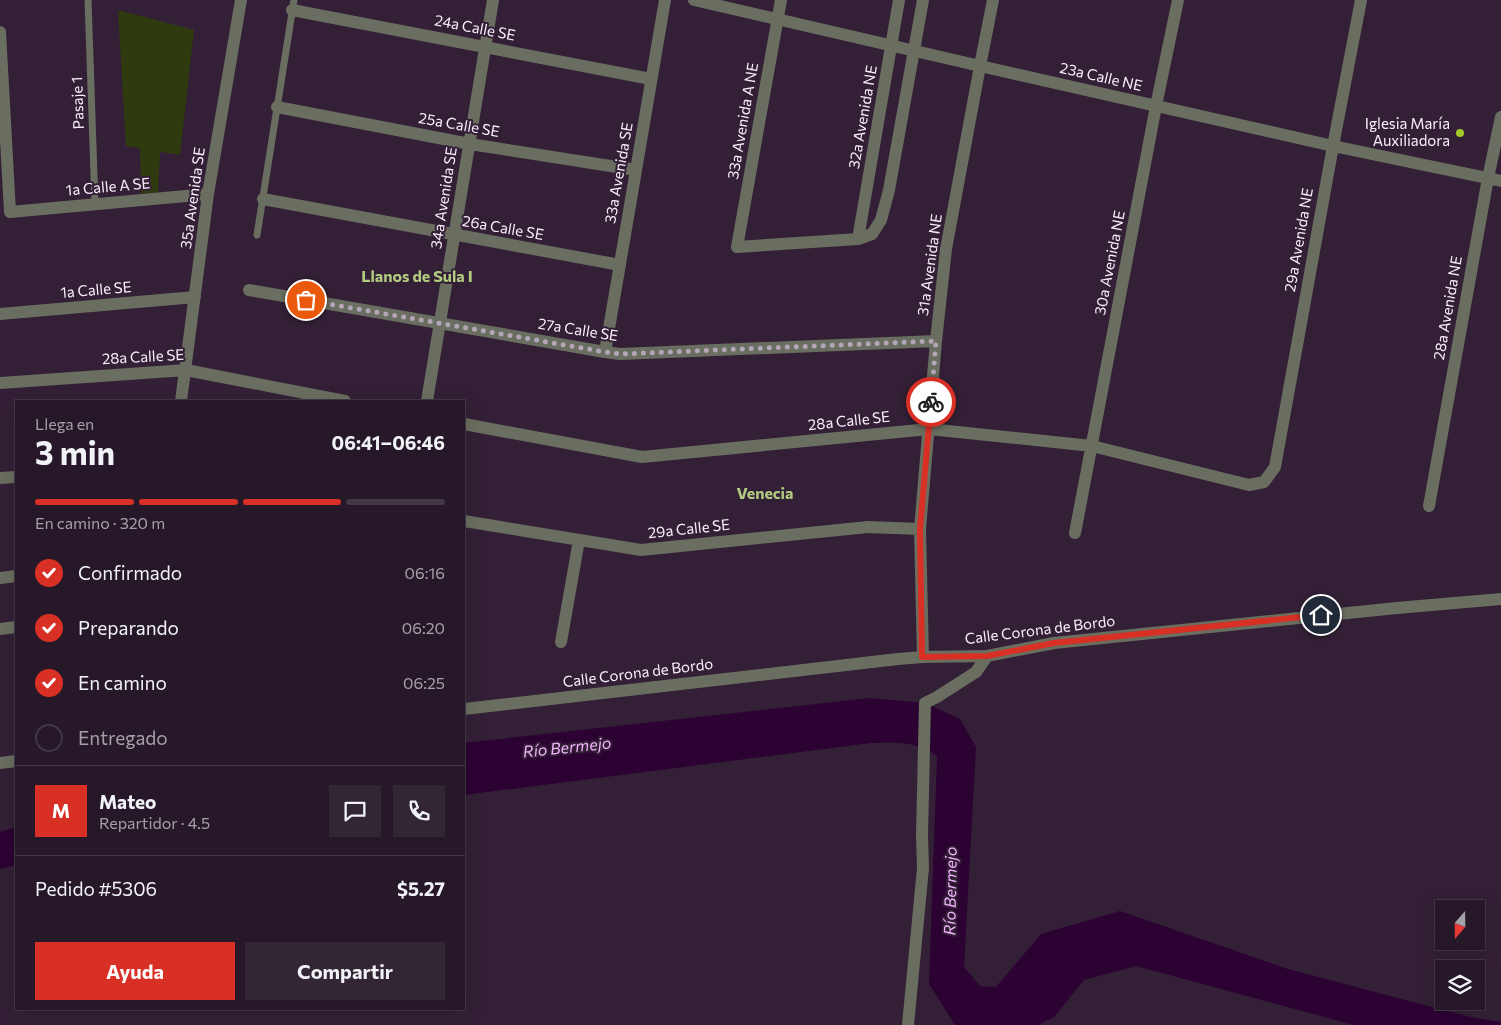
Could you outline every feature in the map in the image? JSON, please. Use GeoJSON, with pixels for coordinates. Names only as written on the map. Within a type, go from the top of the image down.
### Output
{"type":"FeatureCollection","features":[{"type":"Feature","properties":{"kind":"street","name":"35a Avenida SE"},"geometry":{"type":"LineString","coordinates":[[181,400],[208,194],[241,0]]}},
{"type":"Feature","properties":{"kind":"street","name":"34a Avenida SE"},"geometry":{"type":"LineString","coordinates":[[427,400],[493,0]]}},
{"type":"Feature","properties":{"kind":"street","name":"33a Avenida SE"},"geometry":{"type":"LineString","coordinates":[[605,352],[665,0]]}},
{"type":"Feature","properties":{"kind":"street","name":"33a Avenida A NE"},"geometry":{"type":"LineString","coordinates":[[782,0],[738,247],[858,239]]}},
{"type":"Feature","properties":{"kind":"street","name":"32a Avenida NE"},"geometry":{"type":"LineString","coordinates":[[858,239],[900,0]]}},
{"type":"Feature","properties":{"kind":"street"},"geometry":{"type":"LineString","coordinates":[[858,239],[872,234],[881,220],[889,190],[923,0]]}},
{"type":"Feature","properties":{"kind":"street","name":"31a Avenida NE"},"geometry":{"type":"LineString","coordinates":[[922,657],[920,529],[936,341],[946,249],[993,0]]}},
{"type":"Feature","properties":{"kind":"street","name":"30a Avenida NE"},"geometry":{"type":"LineString","coordinates":[[1075,533],[1178,0]]}},
{"type":"Feature","properties":{"kind":"street","name":"29a Avenida NE"},"geometry":{"type":"LineString","coordinates":[[1264,482],[1275,467],[1332,146],[1361,0]]}},
{"type":"Feature","properties":{"kind":"street","name":"23a Calle NE"},"geometry":{"type":"LineString","coordinates":[[701,1],[1332,146],[1501,180]]}},
{"type":"Feature","properties":{"kind":"street","name":"24a Calle SE"},"geometry":{"type":"LineString","coordinates":[[293,5],[486,47],[651,79]]}},
{"type":"Feature","properties":{"kind":"street","name":"1a Calle A SE"},"geometry":{"type":"LineString","coordinates":[[0,32],[10,212],[208,194]]}},
{"type":"Feature","properties":{"kind":"street","name":"25a Calle SE"},"geometry":{"type":"LineString","coordinates":[[277,107],[470,144],[636,170]]}},
{"type":"Feature","properties":{"kind":"street","name":"28a Avenida NE"},"geometry":{"type":"LineString","coordinates":[[1429,506],[1488,178],[1501,117]]}},
{"type":"Feature","properties":{"kind":"street","name":"26a Calle SE"},"geometry":{"type":"LineString","coordinates":[[263,199],[620,266]]}},
{"type":"Feature","properties":{"kind":"street","name":"27a Calle SE"},"geometry":{"type":"LineString","coordinates":[[249,290],[620,354],[936,341]]}},
{"type":"Feature","properties":{"kind":"street","name":"1a Calle SE"},"geometry":{"type":"LineString","coordinates":[[0,314],[195,297]]}},
{"type":"Feature","properties":{"kind":"street","name":"28a Calle SE"},"geometry":{"type":"LineString","coordinates":[[0,383],[186,370],[339,400]]}},
{"type":"Feature","properties":{"kind":"street","name":"28a Calle SE"},"geometry":{"type":"LineString","coordinates":[[465,424],[642,458],[929,429],[1092,446],[1249,486],[1264,482]]}},
{"type":"Feature","properties":{"kind":"street"},"geometry":{"type":"LineString","coordinates":[[0,478],[15,477]]}},
{"type":"Feature","properties":{"kind":"street","name":"29a Calle SE"},"geometry":{"type":"LineString","coordinates":[[465,521],[640,550],[868,527],[920,529]]}},
{"type":"Feature","properties":{"kind":"street"},"geometry":{"type":"LineString","coordinates":[[561,642],[579,540]]}},
{"type":"Feature","properties":{"kind":"street"},"geometry":{"type":"LineString","coordinates":[[0,578],[15,576]]}},
{"type":"Feature","properties":{"kind":"street","name":"Calle Corona de Bordo"},"geometry":{"type":"LineString","coordinates":[[465,709],[922,657],[987,656],[1054,643],[1501,599]]}},
{"type":"Feature","properties":{"kind":"street"},"geometry":{"type":"LineString","coordinates":[[0,629],[15,627]]}},
{"type":"Feature","properties":{"kind":"street"},"geometry":{"type":"LineString","coordinates":[[908,1025],[923,868],[925,703],[976,672],[987,656]]}},
{"type":"Feature","properties":{"kind":"street"},"geometry":{"type":"LineString","coordinates":[[0,763],[15,761]]}},
{"type":"Feature","properties":{"kind":"lane","name":"Pasaje 1"},"geometry":{"type":"LineString","coordinates":[[88,0],[95,204]]}},
{"type":"Feature","properties":{"kind":"lane"},"geometry":{"type":"LineString","coordinates":[[257,235],[293,5]]}},
{"type":"Feature","properties":{"kind":"green space"},"geometry":{"type":"Polygon","coordinates":[[[118,10],[194,30],[180,155],[160,152],[158,193],[141,193],[140,148],[126,146],[118,10]]]}},
{"type":"Feature","properties":{"kind":"water","name":"Río Bermejo"},"geometry":{"type":"Polygon","coordinates":[[[869,698],[925,703],[960,719],[976,747],[964,967],[980,986],[996,987],[1041,934],[1120,911],[1288,969],[1435,1008],[1435,1010],[1443,1010],[1501,1022],[1501,1025],[1354,1025],[1136,966],[1084,980],[1054,1017],[1038,1025],[955,1025],[929,984],[937,756],[913,745],[871,743],[465,795],[465,743],[869,698]]]}},
{"type":"Feature","properties":{"kind":"water"},"geometry":{"type":"Polygon","coordinates":[[[15,827],[15,865],[0,869],[0,832],[15,827]]]}},
{"type":"Feature","properties":{"kind":"way so far"},"geometry":{"type":"LineString","coordinates":[[306,300],[620,354],[936,341],[931,402]]}},
{"type":"Feature","properties":{"kind":"place","name":"Iglesia María Auxiliadora"},"geometry":{"type":"Point","coordinates":[1460,133]}},
{"type":"Feature","properties":{"kind":"district","name":"Llanos de Sula I"},"geometry":{"type":"Point","coordinates":[417,276]}},
{"type":"Feature","properties":{"kind":"district","name":"Venecia"},"geometry":{"type":"Point","coordinates":[765,493]}},
{"type":"Feature","properties":{"kind":"route"},"geometry":{"type":"LineString","coordinates":[[931,402],[920,529],[922,657],[987,656],[1054,643],[1321,615]]}}]}
